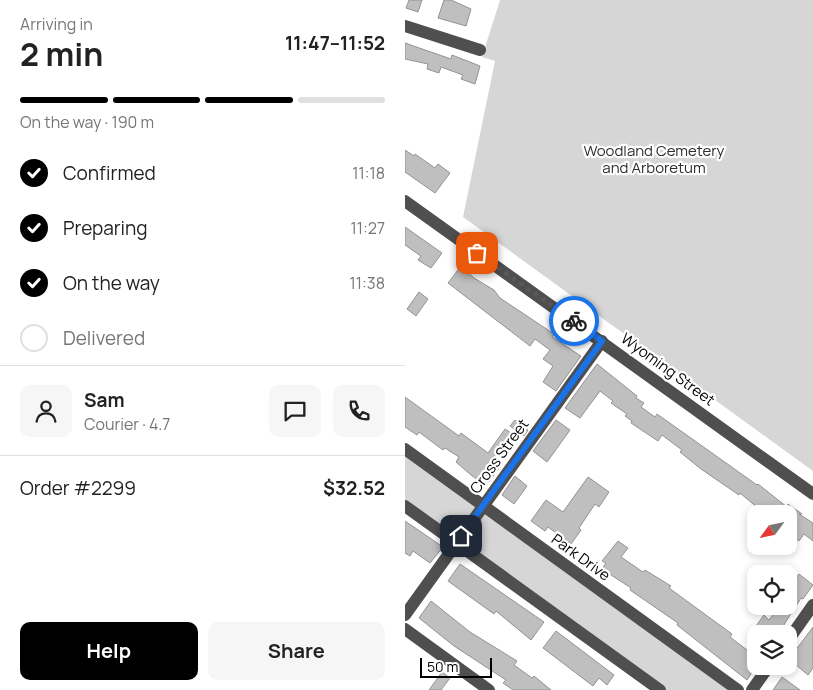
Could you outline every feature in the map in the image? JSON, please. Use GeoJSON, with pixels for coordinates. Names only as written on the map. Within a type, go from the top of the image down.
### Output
{"type":"FeatureCollection","features":[{"type":"Feature","properties":{"kind":"street"},"geometry":{"type":"LineString","coordinates":[[405,26],[480,50]]}},
{"type":"Feature","properties":{"kind":"street","name":"Wyoming Street"},"geometry":{"type":"LineString","coordinates":[[405,201],[813,494]]}},
{"type":"Feature","properties":{"kind":"street","name":"Cross Street"},"geometry":{"type":"LineString","coordinates":[[405,615],[602,341]]}},
{"type":"Feature","properties":{"kind":"street","name":"Park Drive"},"geometry":{"type":"LineString","coordinates":[[405,449],[738,690]]}},
{"type":"Feature","properties":{"kind":"street"},"geometry":{"type":"LineString","coordinates":[[405,506],[660,690]]}},
{"type":"Feature","properties":{"kind":"street"},"geometry":{"type":"LineString","coordinates":[[797,627],[813,605]]}},
{"type":"Feature","properties":{"kind":"street"},"geometry":{"type":"LineString","coordinates":[[405,629],[489,690]]}},
{"type":"Feature","properties":{"kind":"street"},"geometry":{"type":"LineString","coordinates":[[752,690],[763,675]]}},
{"type":"Feature","properties":{"kind":"street"},"geometry":{"type":"LineString","coordinates":[[466,690],[470,676]]}},
{"type":"Feature","properties":{"kind":"green space","name":"Woodland Cemetery and Arboretum"},"geometry":{"type":"Polygon","coordinates":[[[500,0],[813,0],[813,471],[463,217],[495,61],[482,57],[500,0]]]}},
{"type":"Feature","properties":{"kind":"green space"},"geometry":{"type":"Polygon","coordinates":[[[405,449],[738,690],[660,690],[405,506],[405,449]]]}},
{"type":"Feature","properties":{"kind":"building"},"geometry":{"type":"Polygon","coordinates":[[[409,0],[422,0],[418,12],[406,8],[409,0]]]}},
{"type":"Feature","properties":{"kind":"building"},"geometry":{"type":"Polygon","coordinates":[[[444,0],[451,0],[471,9],[466,26],[438,18],[444,0]]]}},
{"type":"Feature","properties":{"kind":"building"},"geometry":{"type":"Polygon","coordinates":[[[405,43],[451,59],[452,55],[480,66],[475,84],[461,79],[463,75],[441,67],[439,73],[427,69],[428,64],[405,59],[405,43]]]}},
{"type":"Feature","properties":{"kind":"building"},"geometry":{"type":"Polygon","coordinates":[[[405,150],[414,156],[415,154],[435,168],[438,164],[450,173],[435,193],[405,172],[405,150]]]}},
{"type":"Feature","properties":{"kind":"building"},"geometry":{"type":"Polygon","coordinates":[[[405,227],[442,253],[431,268],[418,260],[421,256],[405,245],[405,227]]]}},
{"type":"Feature","properties":{"kind":"building"},"geometry":{"type":"Polygon","coordinates":[[[461,266],[474,278],[494,290],[500,298],[554,334],[552,337],[581,356],[556,391],[543,382],[553,366],[543,359],[550,350],[535,339],[530,346],[448,283],[461,266]]]}},
{"type":"Feature","properties":{"kind":"building"},"geometry":{"type":"Polygon","coordinates":[[[419,292],[428,299],[416,316],[407,309],[419,292]]]}},
{"type":"Feature","properties":{"kind":"building"},"geometry":{"type":"Polygon","coordinates":[[[597,364],[637,396],[636,398],[644,403],[641,407],[655,417],[657,414],[758,484],[784,505],[754,505],[740,493],[739,495],[701,469],[680,452],[682,450],[662,435],[658,441],[631,423],[632,421],[625,416],[627,414],[611,403],[613,401],[600,391],[580,418],[565,408],[597,364]]]}},
{"type":"Feature","properties":{"kind":"building"},"geometry":{"type":"Polygon","coordinates":[[[405,397],[459,436],[461,433],[488,453],[505,429],[511,433],[493,458],[492,462],[499,468],[489,482],[481,477],[479,481],[456,462],[459,457],[445,448],[443,450],[419,432],[417,435],[405,427],[405,397]]]}},
{"type":"Feature","properties":{"kind":"building"},"geometry":{"type":"Polygon","coordinates":[[[515,420],[528,430],[524,436],[510,426],[515,420]]]}},
{"type":"Feature","properties":{"kind":"building"},"geometry":{"type":"Polygon","coordinates":[[[556,420],[570,430],[547,462],[533,451],[556,420]]]}},
{"type":"Feature","properties":{"kind":"building"},"geometry":{"type":"Polygon","coordinates":[[[515,476],[527,486],[514,504],[502,495],[515,476]]]}},
{"type":"Feature","properties":{"kind":"building"},"geometry":{"type":"Polygon","coordinates":[[[588,477],[609,492],[599,507],[595,504],[571,544],[548,527],[545,531],[531,521],[546,500],[563,512],[588,477]]]}},
{"type":"Feature","properties":{"kind":"building"},"geometry":{"type":"Polygon","coordinates":[[[797,510],[802,514],[799,514],[813,523],[813,541],[804,534],[799,541],[797,539],[797,510]]]}},
{"type":"Feature","properties":{"kind":"building"},"geometry":{"type":"Polygon","coordinates":[[[405,521],[443,547],[430,563],[413,551],[410,556],[405,553],[405,521]]]}},
{"type":"Feature","properties":{"kind":"building"},"geometry":{"type":"Polygon","coordinates":[[[618,541],[628,548],[621,557],[643,572],[645,570],[671,586],[669,588],[732,634],[730,637],[747,650],[747,675],[750,675],[747,680],[677,625],[678,623],[602,569],[606,563],[602,561],[618,541]]]}},
{"type":"Feature","properties":{"kind":"building"},"geometry":{"type":"Polygon","coordinates":[[[460,564],[544,622],[531,640],[496,611],[494,614],[448,581],[460,564]]]}},
{"type":"Feature","properties":{"kind":"building"},"geometry":{"type":"Polygon","coordinates":[[[799,574],[813,585],[797,604],[797,577],[799,574]]]}},
{"type":"Feature","properties":{"kind":"building"},"geometry":{"type":"Polygon","coordinates":[[[431,601],[470,632],[517,661],[514,665],[532,678],[534,676],[551,690],[513,690],[503,683],[506,680],[454,646],[419,618],[431,601]]]}},
{"type":"Feature","properties":{"kind":"building"},"geometry":{"type":"Polygon","coordinates":[[[764,615],[769,620],[773,615],[790,615],[784,625],[757,625],[764,615]]]}},
{"type":"Feature","properties":{"kind":"building"},"geometry":{"type":"Polygon","coordinates":[[[813,627],[813,668],[808,675],[797,666],[797,648],[813,627]]]}},
{"type":"Feature","properties":{"kind":"building"},"geometry":{"type":"Polygon","coordinates":[[[556,631],[614,675],[607,685],[599,678],[593,686],[543,648],[556,631]]]}},
{"type":"Feature","properties":{"kind":"building"},"geometry":{"type":"Polygon","coordinates":[[[442,672],[450,678],[441,690],[429,690],[442,672]]]}},
{"type":"Feature","properties":{"kind":"building"},"geometry":{"type":"Polygon","coordinates":[[[782,677],[800,690],[773,690],[782,677]]]}},
{"type":"Feature","properties":{"kind":"way so far"},"geometry":{"type":"LineString","coordinates":[[477,253],[574,321]]}},
{"type":"Feature","properties":{"kind":"route"},"geometry":{"type":"LineString","coordinates":[[461,536],[602,341],[574,321]]}}]}
